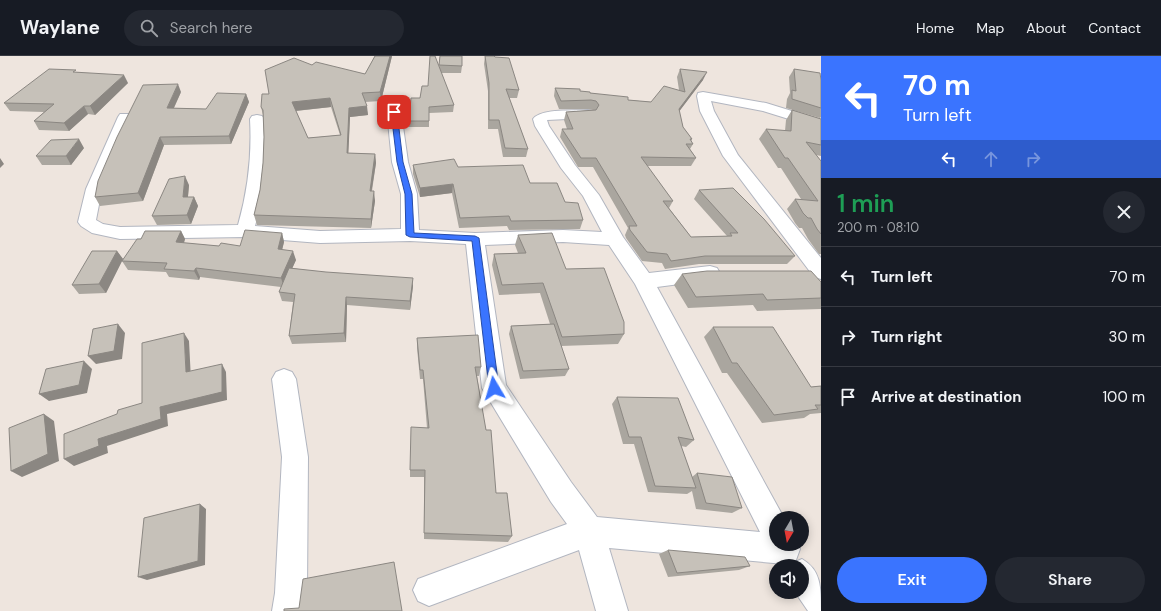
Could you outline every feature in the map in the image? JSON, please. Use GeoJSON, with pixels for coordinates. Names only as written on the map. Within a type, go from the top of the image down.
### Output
{"type":"FeatureCollection","features":[{"type":"Feature","properties":{"kind":"street"},"geometry":{"type":"LineString","coordinates":[[821,125],[766,107],[703,96],[707,111],[731,156],[821,272]]}},
{"type":"Feature","properties":{"kind":"street"},"geometry":{"type":"LineString","coordinates":[[394,112],[400,162],[409,194],[410,235]]}},
{"type":"Feature","properties":{"kind":"street"},"geometry":{"type":"LineString","coordinates":[[588,114],[545,116],[540,119],[542,126],[569,168],[591,195],[615,239],[644,281],[769,518]]}},
{"type":"Feature","properties":{"kind":"street"},"geometry":{"type":"LineString","coordinates":[[125,117],[94,189],[87,222],[98,229],[120,233],[245,231],[320,238],[410,235],[475,238],[563,236],[615,239]]}},
{"type":"Feature","properties":{"kind":"street"},"geometry":{"type":"LineString","coordinates":[[245,231],[252,208],[257,179],[259,148],[257,119]]}},
{"type":"Feature","properties":{"kind":"street"},"geometry":{"type":"LineString","coordinates":[[475,238],[494,388],[561,492],[589,531],[612,611]]}},
{"type":"Feature","properties":{"kind":"street"},"geometry":{"type":"LineString","coordinates":[[798,273],[821,272]]}},
{"type":"Feature","properties":{"kind":"street"},"geometry":{"type":"LineString","coordinates":[[644,281],[700,273],[730,273]]}},
{"type":"Feature","properties":{"kind":"street"},"geometry":{"type":"LineString","coordinates":[[284,379],[295,457],[291,594],[288,611]]}},
{"type":"Feature","properties":{"kind":"street"},"geometry":{"type":"LineString","coordinates":[[429,590],[589,531],[769,547]]}},
{"type":"Feature","properties":{"kind":"street"},"geometry":{"type":"LineString","coordinates":[[809,585],[821,602]]}},
{"type":"Feature","properties":{"kind":"building"},"geometry":{"type":"Polygon","coordinates":[[[375,56],[390,56],[380,92],[362,93],[367,106],[349,108],[347,153],[375,154],[370,191],[374,191],[371,219],[254,215],[260,190],[263,163],[264,137],[263,110],[261,107],[262,94],[269,94],[265,70],[294,58],[312,65],[316,62],[365,74],[375,56]],[[330,98],[292,102],[308,138],[341,135],[330,98]]]}},
{"type":"Feature","properties":{"kind":"building"},"geometry":{"type":"Polygon","coordinates":[[[430,56],[435,56],[454,105],[429,107],[429,121],[409,121],[411,98],[420,98],[422,86],[428,86],[430,56]]]}},
{"type":"Feature","properties":{"kind":"building"},"geometry":{"type":"Polygon","coordinates":[[[440,56],[462,56],[462,66],[439,65],[440,56]]]}},
{"type":"Feature","properties":{"kind":"building"},"geometry":{"type":"Polygon","coordinates":[[[485,56],[509,58],[519,90],[506,89],[528,149],[505,148],[499,120],[489,120],[489,83],[485,56]]]}},
{"type":"Feature","properties":{"kind":"building"},"geometry":{"type":"Polygon","coordinates":[[[49,69],[124,75],[90,106],[84,106],[64,123],[34,121],[54,104],[4,103],[49,69]]]}},
{"type":"Feature","properties":{"kind":"building"},"geometry":{"type":"Polygon","coordinates":[[[680,69],[707,72],[679,109],[683,127],[692,139],[690,139],[693,144],[686,144],[696,158],[641,157],[673,201],[663,201],[691,237],[732,236],[730,233],[738,233],[699,190],[733,188],[764,219],[795,256],[705,256],[671,261],[667,254],[647,252],[630,230],[629,226],[637,226],[596,158],[581,158],[562,129],[573,129],[566,112],[596,110],[599,105],[596,101],[591,100],[561,101],[555,88],[580,89],[580,91],[590,93],[628,97],[628,100],[651,102],[664,86],[685,92],[680,69]]]}},
{"type":"Feature","properties":{"kind":"building"},"geometry":{"type":"Polygon","coordinates":[[[794,69],[820,73],[821,108],[792,99],[792,90],[796,91],[794,69]]]}},
{"type":"Feature","properties":{"kind":"building"},"geometry":{"type":"Polygon","coordinates":[[[178,84],[167,108],[206,109],[217,93],[246,94],[229,136],[160,137],[138,193],[95,197],[98,181],[117,137],[143,85],[178,84]]]}},
{"type":"Feature","properties":{"kind":"building"},"geometry":{"type":"Polygon","coordinates":[[[792,110],[821,119],[821,145],[806,142],[821,161],[821,234],[811,218],[808,218],[803,213],[795,199],[818,201],[788,158],[785,158],[766,129],[791,131],[792,110]]]}},
{"type":"Feature","properties":{"kind":"building"},"geometry":{"type":"Polygon","coordinates":[[[79,139],[66,156],[36,156],[51,140],[79,139]]]}},
{"type":"Feature","properties":{"kind":"building"},"geometry":{"type":"Polygon","coordinates":[[[454,159],[458,167],[523,165],[530,183],[557,183],[565,202],[578,203],[583,220],[511,221],[509,216],[460,218],[453,184],[420,188],[413,165],[454,159]]]}},
{"type":"Feature","properties":{"kind":"building"},"geometry":{"type":"Polygon","coordinates":[[[185,176],[183,197],[194,197],[187,215],[152,216],[169,179],[185,176]]]}},
{"type":"Feature","properties":{"kind":"building"},"geometry":{"type":"Polygon","coordinates":[[[245,230],[282,233],[278,249],[293,251],[281,278],[196,268],[194,271],[164,269],[167,263],[122,261],[137,239],[141,239],[145,231],[181,231],[176,242],[219,246],[221,243],[240,246],[245,230]]]}},
{"type":"Feature","properties":{"kind":"building"},"geometry":{"type":"Polygon","coordinates":[[[552,233],[566,269],[604,268],[624,322],[624,334],[562,337],[543,283],[502,285],[494,254],[526,253],[518,235],[552,233]]]}},
{"type":"Feature","properties":{"kind":"building"},"geometry":{"type":"Polygon","coordinates":[[[92,251],[117,251],[99,284],[72,285],[92,251]]]}},
{"type":"Feature","properties":{"kind":"building"},"geometry":{"type":"Polygon","coordinates":[[[289,268],[413,278],[410,301],[346,297],[344,333],[289,336],[295,294],[279,292],[289,268]]]}},
{"type":"Feature","properties":{"kind":"building"},"geometry":{"type":"Polygon","coordinates":[[[707,271],[811,271],[821,282],[821,298],[767,300],[763,294],[696,297],[682,274],[707,271]]]}},
{"type":"Feature","properties":{"kind":"building"},"geometry":{"type":"Polygon","coordinates":[[[118,324],[114,351],[88,356],[93,329],[118,324]]]}},
{"type":"Feature","properties":{"kind":"building"},"geometry":{"type":"Polygon","coordinates":[[[554,324],[569,369],[523,371],[511,326],[554,324]]]}},
{"type":"Feature","properties":{"kind":"building"},"geometry":{"type":"Polygon","coordinates":[[[713,327],[773,327],[811,387],[821,386],[821,405],[815,405],[818,409],[774,415],[737,363],[732,363],[713,327]]]}},
{"type":"Feature","properties":{"kind":"building"},"geometry":{"type":"Polygon","coordinates":[[[184,333],[186,372],[222,364],[222,392],[160,407],[161,419],[98,439],[99,446],[64,459],[64,434],[117,414],[118,410],[142,403],[142,343],[184,333]]]}},
{"type":"Feature","properties":{"kind":"building"},"geometry":{"type":"Polygon","coordinates":[[[478,335],[481,367],[475,367],[486,430],[491,430],[496,493],[507,493],[512,536],[424,533],[425,470],[410,470],[411,427],[429,428],[423,370],[420,370],[417,338],[478,335]]]}},
{"type":"Feature","properties":{"kind":"building"},"geometry":{"type":"Polygon","coordinates":[[[84,361],[79,385],[39,394],[46,369],[84,361]]]}},
{"type":"Feature","properties":{"kind":"building"},"geometry":{"type":"Polygon","coordinates":[[[617,397],[678,398],[694,440],[678,437],[696,488],[655,486],[641,437],[629,437],[617,397]]]}},
{"type":"Feature","properties":{"kind":"building"},"geometry":{"type":"Polygon","coordinates":[[[44,414],[48,454],[11,471],[9,428],[44,414]]]}},
{"type":"Feature","properties":{"kind":"building"},"geometry":{"type":"Polygon","coordinates":[[[697,473],[732,477],[742,508],[706,503],[697,473]]]}},
{"type":"Feature","properties":{"kind":"building"},"geometry":{"type":"Polygon","coordinates":[[[200,504],[198,561],[138,577],[144,518],[200,504]]]}},
{"type":"Feature","properties":{"kind":"building"},"geometry":{"type":"Polygon","coordinates":[[[668,550],[745,557],[750,566],[677,573],[668,550]]]}},
{"type":"Feature","properties":{"kind":"building"},"geometry":{"type":"Polygon","coordinates":[[[394,562],[402,611],[284,611],[284,609],[299,608],[303,579],[394,562]]]}},
{"type":"Feature","properties":{"kind":"route"},"geometry":{"type":"LineString","coordinates":[[394,112],[400,162],[409,194],[410,235],[475,238],[494,388]]}}]}
